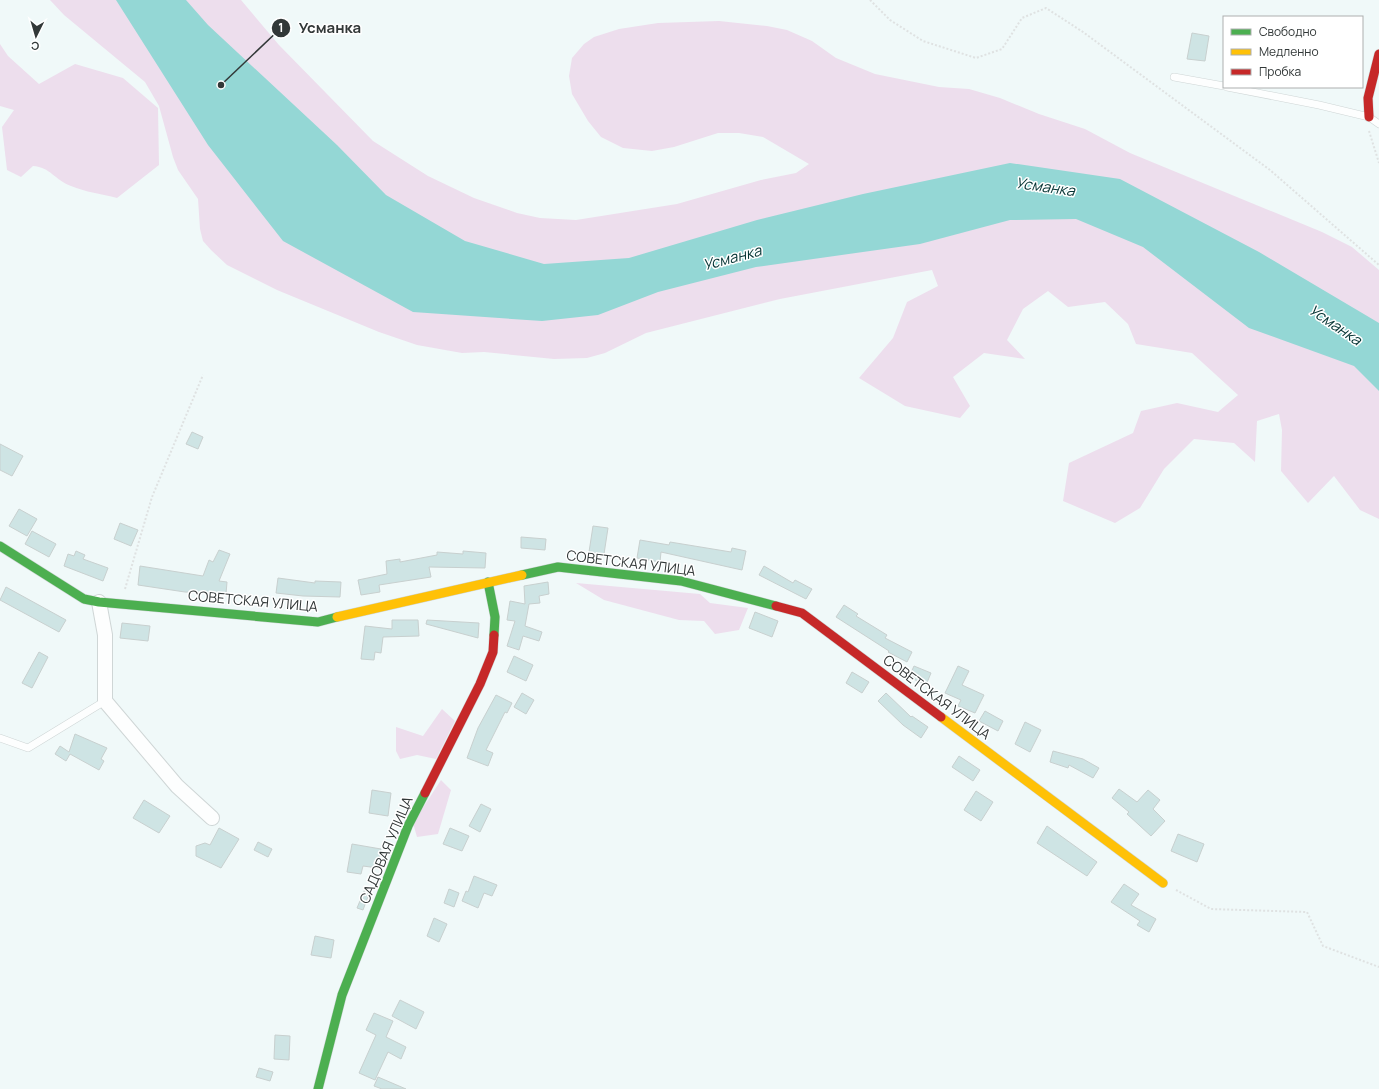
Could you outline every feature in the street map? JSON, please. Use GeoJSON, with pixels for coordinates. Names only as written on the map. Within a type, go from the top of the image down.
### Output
{"type":"FeatureCollection","features":[{"type":"Feature","properties":{"kind":"street"},"geometry":{"type":"LineString","coordinates":[[1369,117],[1368,98],[1379,54]]}},
{"type":"Feature","properties":{"kind":"street","name":"СОВЕТСКАЯ УЛИЦА"},"geometry":{"type":"LineString","coordinates":[[0,546],[84,599],[99,602],[318,622],[488,582],[558,568],[681,581],[802,613],[1163,883]]}},
{"type":"Feature","properties":{"kind":"street","name":"САДОВАЯ УЛИЦА"},"geometry":{"type":"LineString","coordinates":[[318,1089],[342,996],[408,826],[480,684],[493,652],[496,617],[488,582]]}},
{"type":"Feature","properties":{"kind":"street"},"geometry":{"type":"LineString","coordinates":[[99,602],[104,635],[105,701],[177,786],[212,818]]}},
{"type":"Feature","properties":{"kind":"lane"},"geometry":{"type":"LineString","coordinates":[[1174,77],[1223,86]]}},
{"type":"Feature","properties":{"kind":"lane"},"geometry":{"type":"LineString","coordinates":[[1232,88],[1319,105],[1369,117],[1379,124]]}},
{"type":"Feature","properties":{"kind":"lane"},"geometry":{"type":"LineString","coordinates":[[0,738],[28,748],[105,701]]}},
{"type":"Feature","properties":{"kind":"path"},"geometry":{"type":"LineString","coordinates":[[870,0],[890,20],[923,41],[976,58],[1002,49],[1022,18],[1046,8],[1083,32],[1270,170],[1379,265]]}},
{"type":"Feature","properties":{"kind":"path"},"geometry":{"type":"LineString","coordinates":[[1369,117],[1369,136],[1379,162]]}},
{"type":"Feature","properties":{"kind":"path"},"geometry":{"type":"LineString","coordinates":[[122,604],[152,497],[203,375]]}},
{"type":"Feature","properties":{"kind":"path"},"geometry":{"type":"LineString","coordinates":[[1163,883],[1211,909],[1307,912],[1323,946],[1379,967]]}},
{"type":"Feature","properties":{"kind":"shaded area"},"geometry":{"type":"Polygon","coordinates":[[[50,0],[241,0],[279,45],[373,141],[428,176],[474,198],[517,213],[540,218],[576,220],[677,204],[761,180],[796,173],[809,164],[763,137],[739,133],[718,133],[674,147],[652,151],[623,148],[601,137],[588,121],[572,94],[569,76],[572,58],[584,44],[594,37],[619,29],[658,23],[719,21],[767,26],[787,30],[812,41],[836,58],[875,74],[939,87],[969,89],[1000,98],[1039,114],[1085,129],[1130,153],[1322,232],[1352,247],[1379,270],[1379,519],[1360,510],[1334,476],[1308,503],[1281,471],[1282,430],[1279,414],[1257,421],[1255,462],[1234,443],[1194,439],[1164,469],[1140,508],[1115,523],[1063,501],[1069,463],[1133,433],[1141,411],[1177,403],[1218,412],[1238,395],[1192,353],[1136,344],[1128,324],[1105,302],[1068,307],[1048,291],[1023,309],[1007,340],[1025,359],[984,353],[953,377],[970,406],[960,418],[905,406],[859,378],[893,338],[907,302],[938,286],[932,270],[780,299],[646,333],[605,353],[587,358],[554,359],[484,352],[462,353],[417,345],[379,332],[277,290],[227,265],[211,250],[203,241],[200,229],[198,199],[178,170],[159,106],[145,82],[64,15],[50,0]]]}},
{"type":"Feature","properties":{"kind":"shaded area"},"geometry":{"type":"Polygon","coordinates":[[[0,44],[8,56],[39,84],[75,64],[123,78],[158,108],[159,165],[117,198],[76,188],[39,167],[33,166],[21,177],[7,170],[2,127],[14,110],[0,106],[0,44]]]}},
{"type":"Feature","properties":{"kind":"shaded area"},"geometry":{"type":"Polygon","coordinates":[[[576,583],[700,594],[710,603],[748,608],[739,630],[715,634],[704,621],[679,620],[604,600],[576,583]]]}},
{"type":"Feature","properties":{"kind":"shaded area"},"geometry":{"type":"Polygon","coordinates":[[[442,709],[455,721],[436,759],[417,755],[400,759],[396,751],[396,727],[423,736],[442,709]]]}},
{"type":"Feature","properties":{"kind":"shaded area"},"geometry":{"type":"Polygon","coordinates":[[[441,780],[451,790],[438,834],[417,837],[413,823],[441,780]]]}},
{"type":"Feature","properties":{"kind":"water"},"geometry":{"type":"Polygon","coordinates":[[[116,0],[186,0],[208,25],[337,145],[386,195],[465,241],[544,264],[629,258],[757,220],[863,194],[1010,163],[1120,179],[1259,252],[1379,323],[1379,391],[1354,366],[1249,328],[1143,247],[1076,219],[1010,220],[920,244],[756,267],[658,292],[598,315],[542,321],[413,312],[283,241],[208,145],[116,0]]]}},
{"type":"Feature","properties":{"kind":"building"},"geometry":{"type":"Polygon","coordinates":[[[1192,33],[1209,36],[1205,61],[1187,59],[1192,33]]]}},
{"type":"Feature","properties":{"kind":"building"},"geometry":{"type":"Polygon","coordinates":[[[192,432],[203,437],[198,449],[186,444],[192,432]]]}},
{"type":"Feature","properties":{"kind":"building"},"geometry":{"type":"Polygon","coordinates":[[[0,444],[23,456],[12,476],[0,470],[0,444]]]}},
{"type":"Feature","properties":{"kind":"building"},"geometry":{"type":"Polygon","coordinates":[[[19,509],[37,519],[27,536],[9,526],[19,509]]]}},
{"type":"Feature","properties":{"kind":"building"},"geometry":{"type":"Polygon","coordinates":[[[120,523],[138,530],[131,546],[114,539],[120,523]]]}},
{"type":"Feature","properties":{"kind":"building"},"geometry":{"type":"Polygon","coordinates":[[[593,526],[608,528],[604,554],[589,552],[593,526]]]}},
{"type":"Feature","properties":{"kind":"building"},"geometry":{"type":"Polygon","coordinates":[[[32,531],[56,544],[49,557],[25,544],[32,531]]]}},
{"type":"Feature","properties":{"kind":"building"},"geometry":{"type":"Polygon","coordinates":[[[521,537],[546,539],[545,550],[521,548],[521,537]]]}},
{"type":"Feature","properties":{"kind":"building"},"geometry":{"type":"Polygon","coordinates":[[[640,540],[669,545],[670,542],[731,552],[732,548],[746,551],[742,570],[661,552],[660,562],[637,558],[640,540]]]}},
{"type":"Feature","properties":{"kind":"building"},"geometry":{"type":"Polygon","coordinates":[[[219,550],[230,554],[219,581],[227,582],[226,594],[185,592],[138,585],[140,566],[203,576],[209,560],[213,562],[219,550]]]}},
{"type":"Feature","properties":{"kind":"building"},"geometry":{"type":"Polygon","coordinates":[[[76,551],[85,555],[83,559],[108,568],[103,581],[64,566],[68,554],[74,556],[76,551]]]}},
{"type":"Feature","properties":{"kind":"building"},"geometry":{"type":"Polygon","coordinates":[[[463,551],[486,553],[485,568],[429,567],[431,577],[379,585],[380,592],[361,595],[358,580],[387,574],[386,561],[400,559],[400,562],[437,555],[437,552],[463,554],[463,551]]]}},
{"type":"Feature","properties":{"kind":"building"},"geometry":{"type":"Polygon","coordinates":[[[764,566],[793,583],[795,580],[812,589],[806,599],[759,575],[764,566]]]}},
{"type":"Feature","properties":{"kind":"building"},"geometry":{"type":"Polygon","coordinates":[[[278,578],[315,583],[315,581],[341,582],[340,597],[303,596],[276,593],[278,578]]]}},
{"type":"Feature","properties":{"kind":"building"},"geometry":{"type":"Polygon","coordinates":[[[548,582],[549,594],[539,596],[540,603],[529,604],[525,626],[542,632],[539,641],[523,636],[519,650],[507,646],[515,621],[507,620],[510,601],[525,604],[524,586],[548,582]]]}},
{"type":"Feature","properties":{"kind":"building"},"geometry":{"type":"Polygon","coordinates":[[[6,587],[66,620],[59,632],[0,600],[6,587]]]}},
{"type":"Feature","properties":{"kind":"building"},"geometry":{"type":"Polygon","coordinates":[[[844,605],[858,614],[856,616],[887,635],[885,638],[912,652],[907,662],[888,652],[889,651],[836,617],[844,605]]]}},
{"type":"Feature","properties":{"kind":"building"},"geometry":{"type":"Polygon","coordinates":[[[755,612],[778,621],[772,637],[749,628],[755,612]]]}},
{"type":"Feature","properties":{"kind":"building"},"geometry":{"type":"Polygon","coordinates":[[[392,620],[418,620],[419,636],[383,637],[381,653],[375,652],[374,660],[361,659],[365,626],[392,629],[392,620]]]}},
{"type":"Feature","properties":{"kind":"building"},"geometry":{"type":"Polygon","coordinates":[[[427,620],[479,623],[478,638],[426,624],[427,620]]]}},
{"type":"Feature","properties":{"kind":"building"},"geometry":{"type":"Polygon","coordinates":[[[122,623],[150,626],[148,641],[120,638],[122,623]]]}},
{"type":"Feature","properties":{"kind":"building"},"geometry":{"type":"Polygon","coordinates":[[[39,652],[48,657],[32,688],[22,683],[39,652]]]}},
{"type":"Feature","properties":{"kind":"building"},"geometry":{"type":"Polygon","coordinates":[[[514,656],[533,665],[526,681],[507,672],[514,656]]]}},
{"type":"Feature","properties":{"kind":"building"},"geometry":{"type":"Polygon","coordinates":[[[914,666],[931,673],[926,685],[909,677],[914,666]]]}},
{"type":"Feature","properties":{"kind":"building"},"geometry":{"type":"Polygon","coordinates":[[[958,666],[969,671],[962,685],[984,695],[975,713],[958,706],[961,700],[945,693],[958,666]]]}},
{"type":"Feature","properties":{"kind":"building"},"geometry":{"type":"Polygon","coordinates":[[[852,672],[869,682],[862,693],[846,683],[852,672]]]}},
{"type":"Feature","properties":{"kind":"building"},"geometry":{"type":"Polygon","coordinates":[[[522,693],[534,700],[526,714],[514,707],[522,693]]]}},
{"type":"Feature","properties":{"kind":"building"},"geometry":{"type":"Polygon","coordinates":[[[886,693],[911,717],[912,716],[928,727],[921,738],[903,725],[878,701],[886,693]]]}},
{"type":"Feature","properties":{"kind":"building"},"geometry":{"type":"Polygon","coordinates":[[[496,695],[512,703],[507,713],[505,712],[486,750],[493,753],[488,766],[467,758],[478,728],[496,695]]]}},
{"type":"Feature","properties":{"kind":"building"},"geometry":{"type":"Polygon","coordinates":[[[985,711],[1003,721],[998,731],[979,721],[985,711]]]}},
{"type":"Feature","properties":{"kind":"building"},"geometry":{"type":"Polygon","coordinates":[[[1025,722],[1041,730],[1030,752],[1015,744],[1025,722]]]}},
{"type":"Feature","properties":{"kind":"building"},"geometry":{"type":"Polygon","coordinates":[[[75,734],[107,748],[101,759],[104,761],[99,770],[70,754],[66,761],[55,754],[60,746],[69,752],[75,734]]]}},
{"type":"Feature","properties":{"kind":"building"},"geometry":{"type":"Polygon","coordinates":[[[1053,751],[1083,759],[1099,768],[1093,778],[1069,765],[1068,768],[1050,762],[1053,751]]]}},
{"type":"Feature","properties":{"kind":"building"},"geometry":{"type":"Polygon","coordinates":[[[959,756],[980,770],[973,781],[952,767],[959,756]]]}},
{"type":"Feature","properties":{"kind":"building"},"geometry":{"type":"Polygon","coordinates":[[[1119,789],[1137,802],[1148,790],[1160,800],[1153,809],[1165,821],[1151,836],[1127,814],[1129,812],[1112,798],[1119,789]]]}},
{"type":"Feature","properties":{"kind":"building"},"geometry":{"type":"Polygon","coordinates":[[[372,790],[391,793],[388,816],[369,813],[372,790]]]}},
{"type":"Feature","properties":{"kind":"building"},"geometry":{"type":"Polygon","coordinates":[[[976,791],[993,802],[981,821],[964,810],[976,791]]]}},
{"type":"Feature","properties":{"kind":"building"},"geometry":{"type":"Polygon","coordinates":[[[144,800],[170,816],[159,833],[133,818],[144,800]]]}},
{"type":"Feature","properties":{"kind":"building"},"geometry":{"type":"Polygon","coordinates":[[[481,804],[491,809],[480,832],[469,826],[481,804]]]}},
{"type":"Feature","properties":{"kind":"building"},"geometry":{"type":"Polygon","coordinates":[[[1047,826],[1097,862],[1087,876],[1037,843],[1047,826]]]}},
{"type":"Feature","properties":{"kind":"building"},"geometry":{"type":"Polygon","coordinates":[[[219,828],[239,839],[221,868],[196,856],[196,846],[205,843],[210,845],[219,828]]]}},
{"type":"Feature","properties":{"kind":"building"},"geometry":{"type":"Polygon","coordinates":[[[450,828],[469,836],[462,851],[443,844],[450,828]]]}},
{"type":"Feature","properties":{"kind":"building"},"geometry":{"type":"Polygon","coordinates":[[[1178,834],[1204,844],[1197,862],[1171,851],[1178,834]]]}},
{"type":"Feature","properties":{"kind":"building"},"geometry":{"type":"Polygon","coordinates":[[[258,842],[272,849],[268,857],[254,850],[258,842]]]}},
{"type":"Feature","properties":{"kind":"building"},"geometry":{"type":"Polygon","coordinates":[[[352,844],[381,849],[378,868],[363,866],[361,874],[347,872],[352,844]]]}},
{"type":"Feature","properties":{"kind":"building"},"geometry":{"type":"Polygon","coordinates":[[[474,876],[497,885],[492,896],[484,893],[478,908],[462,901],[466,891],[468,892],[474,876]]]}},
{"type":"Feature","properties":{"kind":"building"},"geometry":{"type":"Polygon","coordinates":[[[1124,884],[1139,894],[1131,905],[1156,919],[1149,932],[1137,925],[1140,921],[1111,902],[1124,884]]]}},
{"type":"Feature","properties":{"kind":"building"},"geometry":{"type":"Polygon","coordinates":[[[365,889],[370,891],[363,910],[357,908],[365,889]]]}},
{"type":"Feature","properties":{"kind":"building"},"geometry":{"type":"Polygon","coordinates":[[[449,889],[459,893],[454,907],[444,903],[449,889]]]}},
{"type":"Feature","properties":{"kind":"building"},"geometry":{"type":"Polygon","coordinates":[[[434,918],[447,924],[439,942],[427,936],[434,918]]]}},
{"type":"Feature","properties":{"kind":"building"},"geometry":{"type":"Polygon","coordinates":[[[315,936],[334,940],[331,958],[311,955],[315,936]]]}},
{"type":"Feature","properties":{"kind":"building"},"geometry":{"type":"Polygon","coordinates":[[[400,1000],[424,1012],[416,1029],[392,1016],[400,1000]]]}},
{"type":"Feature","properties":{"kind":"building"},"geometry":{"type":"Polygon","coordinates":[[[374,1013],[393,1021],[386,1037],[406,1047],[401,1059],[388,1052],[375,1080],[359,1073],[376,1035],[366,1030],[374,1013]]]}},
{"type":"Feature","properties":{"kind":"building"},"geometry":{"type":"Polygon","coordinates":[[[275,1035],[290,1036],[289,1060],[274,1059],[275,1035]]]}},
{"type":"Feature","properties":{"kind":"building"},"geometry":{"type":"Polygon","coordinates":[[[259,1068],[273,1072],[270,1081],[256,1077],[259,1068]]]}},
{"type":"Feature","properties":{"kind":"building"},"geometry":{"type":"Polygon","coordinates":[[[378,1077],[406,1089],[382,1089],[374,1086],[378,1077]]]}},
{"type":"Feature","properties":{"kind":"traffic: fast"},"geometry":{"type":"LineString","coordinates":[[0,546],[84,599],[99,602],[318,622],[337,617]]}},
{"type":"Feature","properties":{"kind":"traffic: fast"},"geometry":{"type":"LineString","coordinates":[[522,575],[558,567],[681,581],[776,606]]}},
{"type":"Feature","properties":{"kind":"traffic: fast"},"geometry":{"type":"LineString","coordinates":[[488,582],[495,617],[494,635]]}},
{"type":"Feature","properties":{"kind":"traffic: fast"},"geometry":{"type":"LineString","coordinates":[[318,1089],[342,995],[408,826],[425,793]]}},
{"type":"Feature","properties":{"kind":"traffic: slow"},"geometry":{"type":"LineString","coordinates":[[337,617],[522,575]]}},
{"type":"Feature","properties":{"kind":"traffic: slow"},"geometry":{"type":"LineString","coordinates":[[941,717],[1163,883]]}},
{"type":"Feature","properties":{"kind":"traffic: jam"},"geometry":{"type":"LineString","coordinates":[[1369,117],[1368,98],[1379,54]]}},
{"type":"Feature","properties":{"kind":"traffic: jam"},"geometry":{"type":"LineString","coordinates":[[776,606],[802,613],[941,717]]}},
{"type":"Feature","properties":{"kind":"traffic: jam"},"geometry":{"type":"LineString","coordinates":[[425,793],[480,684],[493,652],[494,635]]}},
{"type":"Feature","properties":{"kind":"place","name":"Усманка"},"geometry":{"type":"Point","coordinates":[221,85]}}]}
